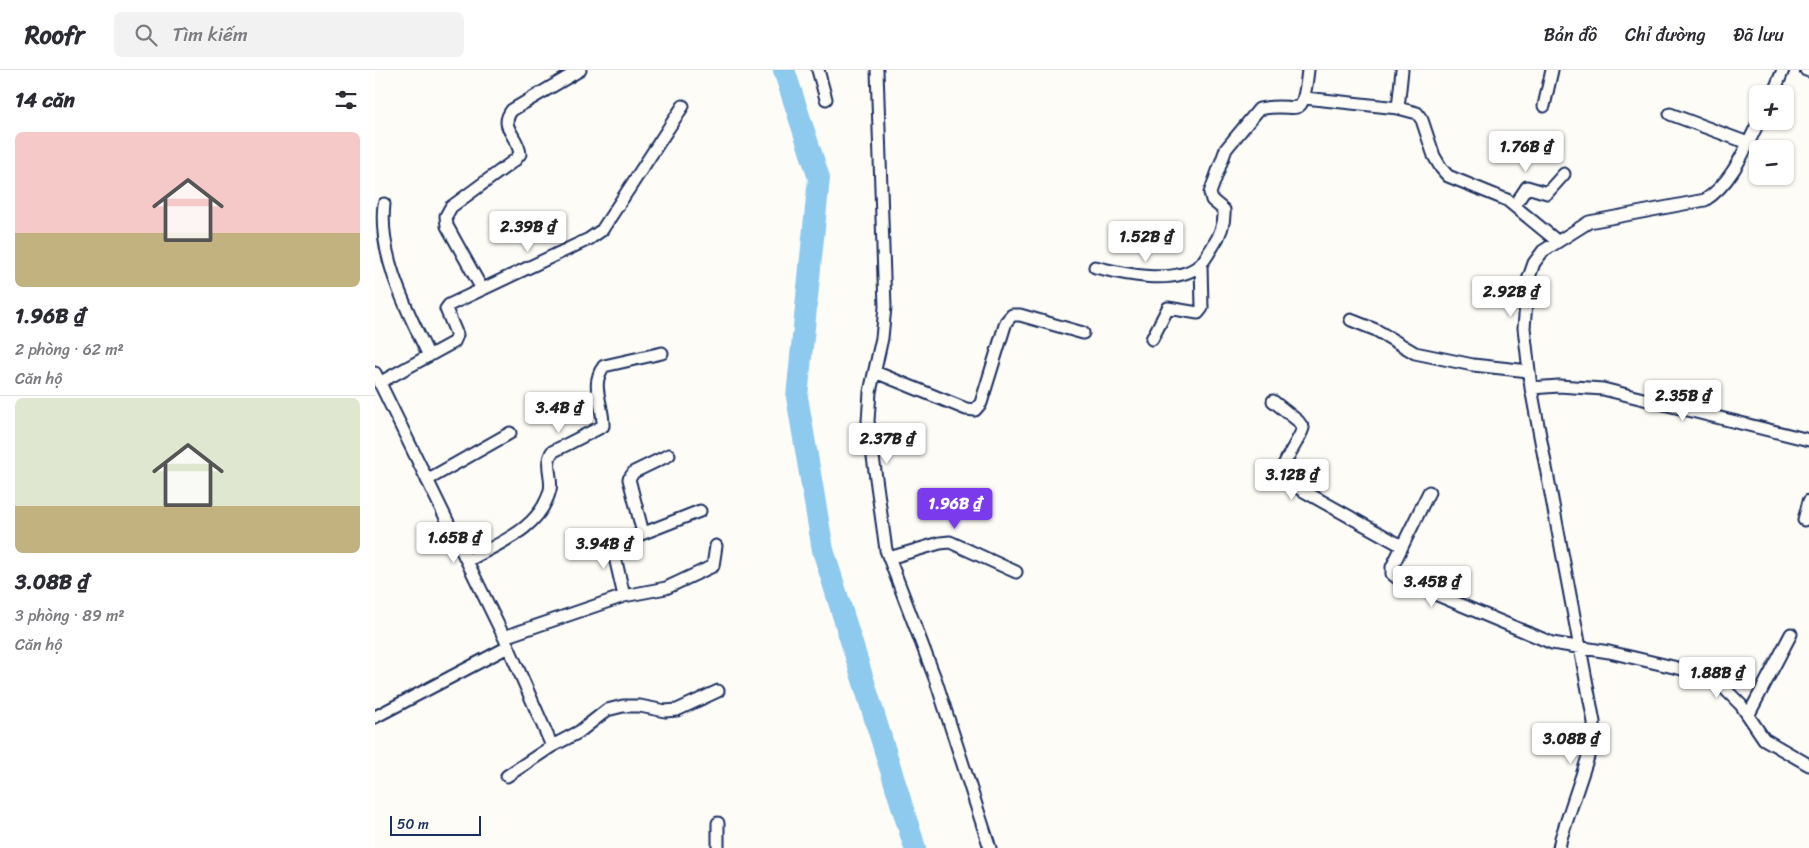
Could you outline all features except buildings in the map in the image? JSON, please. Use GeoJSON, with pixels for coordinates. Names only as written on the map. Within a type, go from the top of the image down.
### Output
{"type":"FeatureCollection","features":[{"type":"Feature","properties":{"kind":"street"},"geometry":{"type":"LineString","coordinates":[[482,289],[447,226],[447,216],[451,207],[515,160],[520,154],[519,144],[506,125],[507,116],[512,110],[580,70]]}},
{"type":"Feature","properties":{"kind":"street"},"geometry":{"type":"LineString","coordinates":[[818,70],[826,99]]}},
{"type":"Feature","properties":{"kind":"street"},"geometry":{"type":"LineString","coordinates":[[877,70],[885,307],[868,421],[889,558],[936,680],[990,848]]}},
{"type":"Feature","properties":{"kind":"street"},"geometry":{"type":"LineString","coordinates":[[1152,339],[1167,308],[1200,311],[1202,308],[1201,264],[1221,230],[1224,210],[1212,200],[1210,193],[1226,149],[1259,108],[1294,109],[1302,104],[1305,98],[1308,70]]}},
{"type":"Feature","properties":{"kind":"street"},"geometry":{"type":"LineString","coordinates":[[1398,108],[1402,70]]}},
{"type":"Feature","properties":{"kind":"street"},"geometry":{"type":"LineString","coordinates":[[1544,106],[1552,70]]}},
{"type":"Feature","properties":{"kind":"street"},"geometry":{"type":"LineString","coordinates":[[1777,85],[1783,70]]}},
{"type":"Feature","properties":{"kind":"street"},"geometry":{"type":"LineString","coordinates":[[1305,98],[1398,108],[1417,113],[1422,120],[1435,156],[1441,168],[1448,176],[1496,194],[1515,205],[1557,241]]}},
{"type":"Feature","properties":{"kind":"street"},"geometry":{"type":"LineString","coordinates":[[552,746],[506,642],[377,378],[429,356],[454,342],[457,335],[446,309],[449,305],[589,239],[602,230],[683,106]]}},
{"type":"Feature","properties":{"kind":"street"},"geometry":{"type":"LineString","coordinates":[[1559,848],[1594,739],[1594,722],[1583,651],[1529,371],[1524,328],[1528,280],[1534,263],[1543,251],[1589,222],[1705,200],[1717,192],[1749,143],[1670,114]]}},
{"type":"Feature","properties":{"kind":"street"},"geometry":{"type":"LineString","coordinates":[[1515,205],[1527,186],[1547,193],[1564,174]]}},
{"type":"Feature","properties":{"kind":"street"},"geometry":{"type":"LineString","coordinates":[[384,204],[382,222],[390,257],[404,301],[429,356]]}},
{"type":"Feature","properties":{"kind":"street"},"geometry":{"type":"LineString","coordinates":[[1095,267],[1128,275],[1154,276],[1182,273],[1201,264]]}},
{"type":"Feature","properties":{"kind":"street"},"geometry":{"type":"LineString","coordinates":[[875,372],[966,409],[975,410],[981,403],[1006,322],[1012,315],[1020,315],[1083,333]]}},
{"type":"Feature","properties":{"kind":"street"},"geometry":{"type":"LineString","coordinates":[[1351,320],[1376,330],[1415,352],[1473,365],[1529,371]]}},
{"type":"Feature","properties":{"kind":"street"},"geometry":{"type":"LineString","coordinates":[[467,561],[524,529],[534,520],[548,498],[551,486],[548,466],[552,452],[603,426],[596,382],[604,366],[662,353]]}},
{"type":"Feature","properties":{"kind":"street"},"geometry":{"type":"LineString","coordinates":[[1533,388],[1559,386],[1593,388],[1617,392],[1809,440]]}},
{"type":"Feature","properties":{"kind":"street"},"geometry":{"type":"LineString","coordinates":[[1273,401],[1298,421],[1303,428],[1299,441],[1281,472],[1282,479],[1402,546]]}},
{"type":"Feature","properties":{"kind":"street"},"geometry":{"type":"LineString","coordinates":[[427,480],[510,432]]}},
{"type":"Feature","properties":{"kind":"street"},"geometry":{"type":"LineString","coordinates":[[643,533],[629,478],[634,472],[669,455]]}},
{"type":"Feature","properties":{"kind":"street"},"geometry":{"type":"LineString","coordinates":[[1429,492],[1392,567],[1392,574],[1397,578],[1542,640],[1583,651],[1609,652],[1704,675],[1719,684],[1749,714],[1757,731],[1764,739],[1809,765]]}},
{"type":"Feature","properties":{"kind":"street"},"geometry":{"type":"LineString","coordinates":[[1804,520],[1809,501]]}},
{"type":"Feature","properties":{"kind":"street"},"geometry":{"type":"LineString","coordinates":[[624,596],[614,553],[615,548],[621,542],[700,511]]}},
{"type":"Feature","properties":{"kind":"street"},"geometry":{"type":"LineString","coordinates":[[889,558],[940,542],[950,542],[1016,572]]}},
{"type":"Feature","properties":{"kind":"street"},"geometry":{"type":"LineString","coordinates":[[375,717],[506,642],[624,596],[666,588],[713,566],[716,546]]}},
{"type":"Feature","properties":{"kind":"street"},"geometry":{"type":"LineString","coordinates":[[1749,714],[1791,634]]}},
{"type":"Feature","properties":{"kind":"street"},"geometry":{"type":"LineString","coordinates":[[507,776],[552,746],[579,732],[607,710],[631,706],[665,711],[677,710],[718,691]]}},
{"type":"Feature","properties":{"kind":"street"},"geometry":{"type":"LineString","coordinates":[[718,823],[718,848]]}},
{"type":"Feature","properties":{"kind":"waterway"},"geometry":{"type":"LineString","coordinates":[[784,70],[819,178],[797,397],[823,550],[915,848]]}}]}
